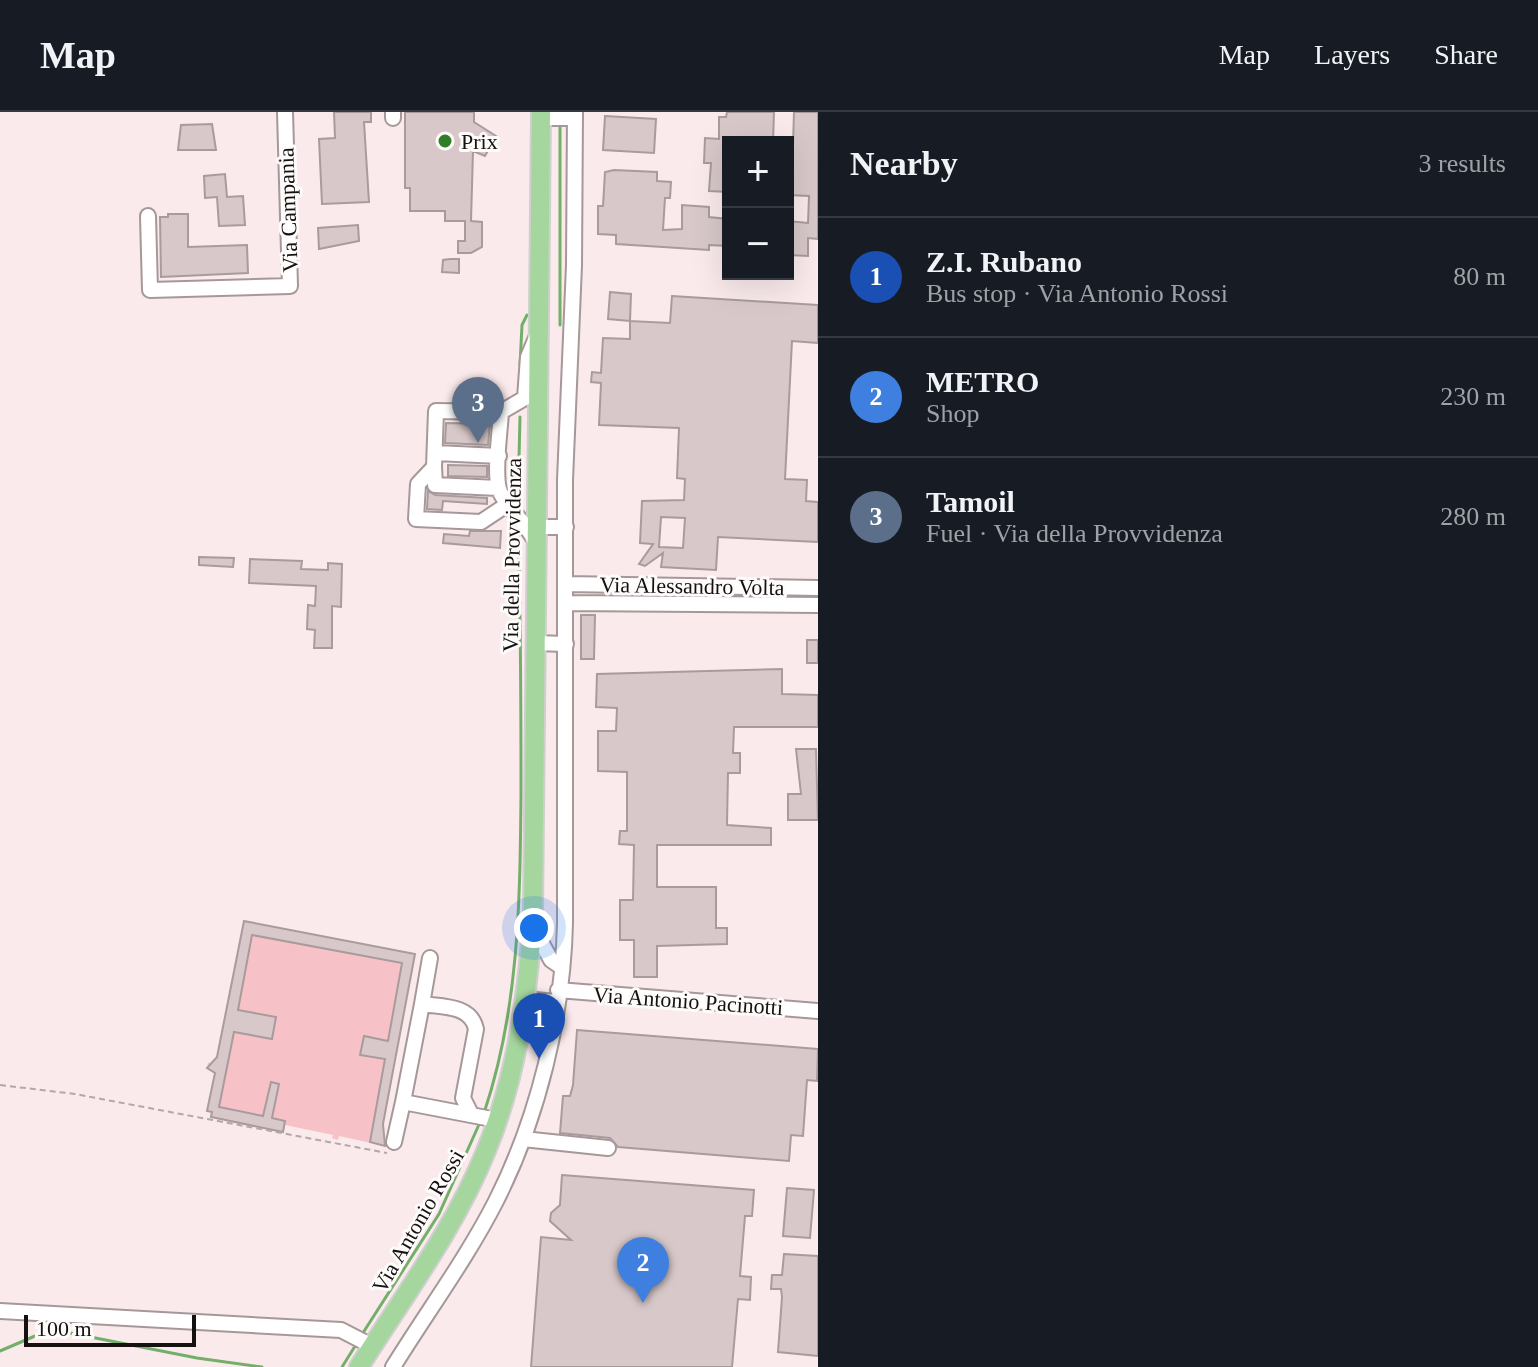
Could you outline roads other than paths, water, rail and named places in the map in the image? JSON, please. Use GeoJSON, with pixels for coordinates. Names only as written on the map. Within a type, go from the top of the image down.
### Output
{"type":"FeatureCollection","features":[{"type":"Feature","properties":{"kind":"main road","name":"Via della Provvidenza"},"geometry":{"type":"LineString","coordinates":[[526,999],[533,925],[541,115]]}},
{"type":"Feature","properties":{"kind":"main road","name":"Via Antonio Rossi"},"geometry":{"type":"LineString","coordinates":[[359,1367],[363,1341],[467,1192],[482,1116],[514,1061],[526,999]]}},
{"type":"Feature","properties":{"kind":"street","name":"Via Campania"},"geometry":{"type":"LineString","coordinates":[[148,216],[150,290],[290,286],[285,112]]}},
{"type":"Feature","properties":{"kind":"street"},"geometry":{"type":"LineString","coordinates":[[393,1367],[495,1203],[523,1139],[546,1056],[557,996],[575,115],[541,115]]}},
{"type":"Feature","properties":{"kind":"street"},"geometry":{"type":"LineString","coordinates":[[498,488],[435,485],[436,411],[501,412],[525,398],[528,357],[539,330]]}},
{"type":"Feature","properties":{"kind":"street"},"geometry":{"type":"LineString","coordinates":[[501,412],[498,488],[508,504],[536,534],[566,527]]}},
{"type":"Feature","properties":{"kind":"street"},"geometry":{"type":"LineString","coordinates":[[435,460],[499,456]]}},
{"type":"Feature","properties":{"kind":"street"},"geometry":{"type":"LineString","coordinates":[[435,460],[418,484],[416,519],[481,522],[508,504]]}},
{"type":"Feature","properties":{"kind":"street","name":"Via Alessandro Volta"},"geometry":{"type":"LineString","coordinates":[[566,584],[811,588]]}},
{"type":"Feature","properties":{"kind":"street"},"geometry":{"type":"LineString","coordinates":[[811,588],[811,605]]}},
{"type":"Feature","properties":{"kind":"street","name":"Via Alessandro Volta"},"geometry":{"type":"LineString","coordinates":[[566,603],[811,605]]}},
{"type":"Feature","properties":{"kind":"street"},"geometry":{"type":"LineString","coordinates":[[535,643],[566,644]]}},
{"type":"Feature","properties":{"kind":"street"},"geometry":{"type":"LineString","coordinates":[[533,925],[559,967]]}},
{"type":"Feature","properties":{"kind":"street"},"geometry":{"type":"LineString","coordinates":[[394,1142],[430,958]]}},
{"type":"Feature","properties":{"kind":"street"},"geometry":{"type":"LineString","coordinates":[[528,979],[559,967]]}},
{"type":"Feature","properties":{"kind":"street","name":"Via Antonio Pacinotti"},"geometry":{"type":"LineString","coordinates":[[526,999],[557,996],[818,1011]]}},
{"type":"Feature","properties":{"kind":"street"},"geometry":{"type":"LineString","coordinates":[[422,1004],[465,1011],[474,1018],[476,1029],[463,1098],[482,1116]]}},
{"type":"Feature","properties":{"kind":"street"},"geometry":{"type":"LineString","coordinates":[[403,1102],[482,1116]]}},
{"type":"Feature","properties":{"kind":"street"},"geometry":{"type":"LineString","coordinates":[[523,1139],[608,1148]]}},
{"type":"Feature","properties":{"kind":"street"},"geometry":{"type":"LineString","coordinates":[[0,1311],[341,1330],[363,1341]]}},
{"type":"Feature","properties":{"kind":"waterway"},"geometry":{"type":"LineString","coordinates":[[560,125],[560,325]]}},
{"type":"Feature","properties":{"kind":"waterway"},"geometry":{"type":"LineString","coordinates":[[520,365],[522,325],[527,315]]}},
{"type":"Feature","properties":{"kind":"waterway"},"geometry":{"type":"LineString","coordinates":[[518,499],[520,417]]}},
{"type":"Feature","properties":{"kind":"waterway"},"geometry":{"type":"LineString","coordinates":[[484,1113],[496,1074],[511,995],[518,915],[521,834],[518,526]]}},
{"type":"Feature","properties":{"kind":"waterway"},"geometry":{"type":"LineString","coordinates":[[361,1336],[439,1214],[481,1120]]}},
{"type":"Feature","properties":{"kind":"waterway"},"geometry":{"type":"LineString","coordinates":[[0,1351],[42,1333],[65,1332],[197,1358],[262,1367]]}},
{"type":"Feature","properties":{"kind":"waterway"},"geometry":{"type":"LineString","coordinates":[[342,1367],[357,1343]]}},
{"type":"Feature","properties":{"kind":"place","name":"Prix"},"geometry":{"type":"Point","coordinates":[445,141]}},
{"type":"Feature","properties":{"kind":"place","name":"Tamoil"},"geometry":{"type":"Point","coordinates":[478,443]}},
{"type":"Feature","properties":{"kind":"place","name":"Z.I. Rubano"},"geometry":{"type":"Point","coordinates":[539,1059]}},
{"type":"Feature","properties":{"kind":"place","name":"METRO"},"geometry":{"type":"Point","coordinates":[643,1303]}}]}
